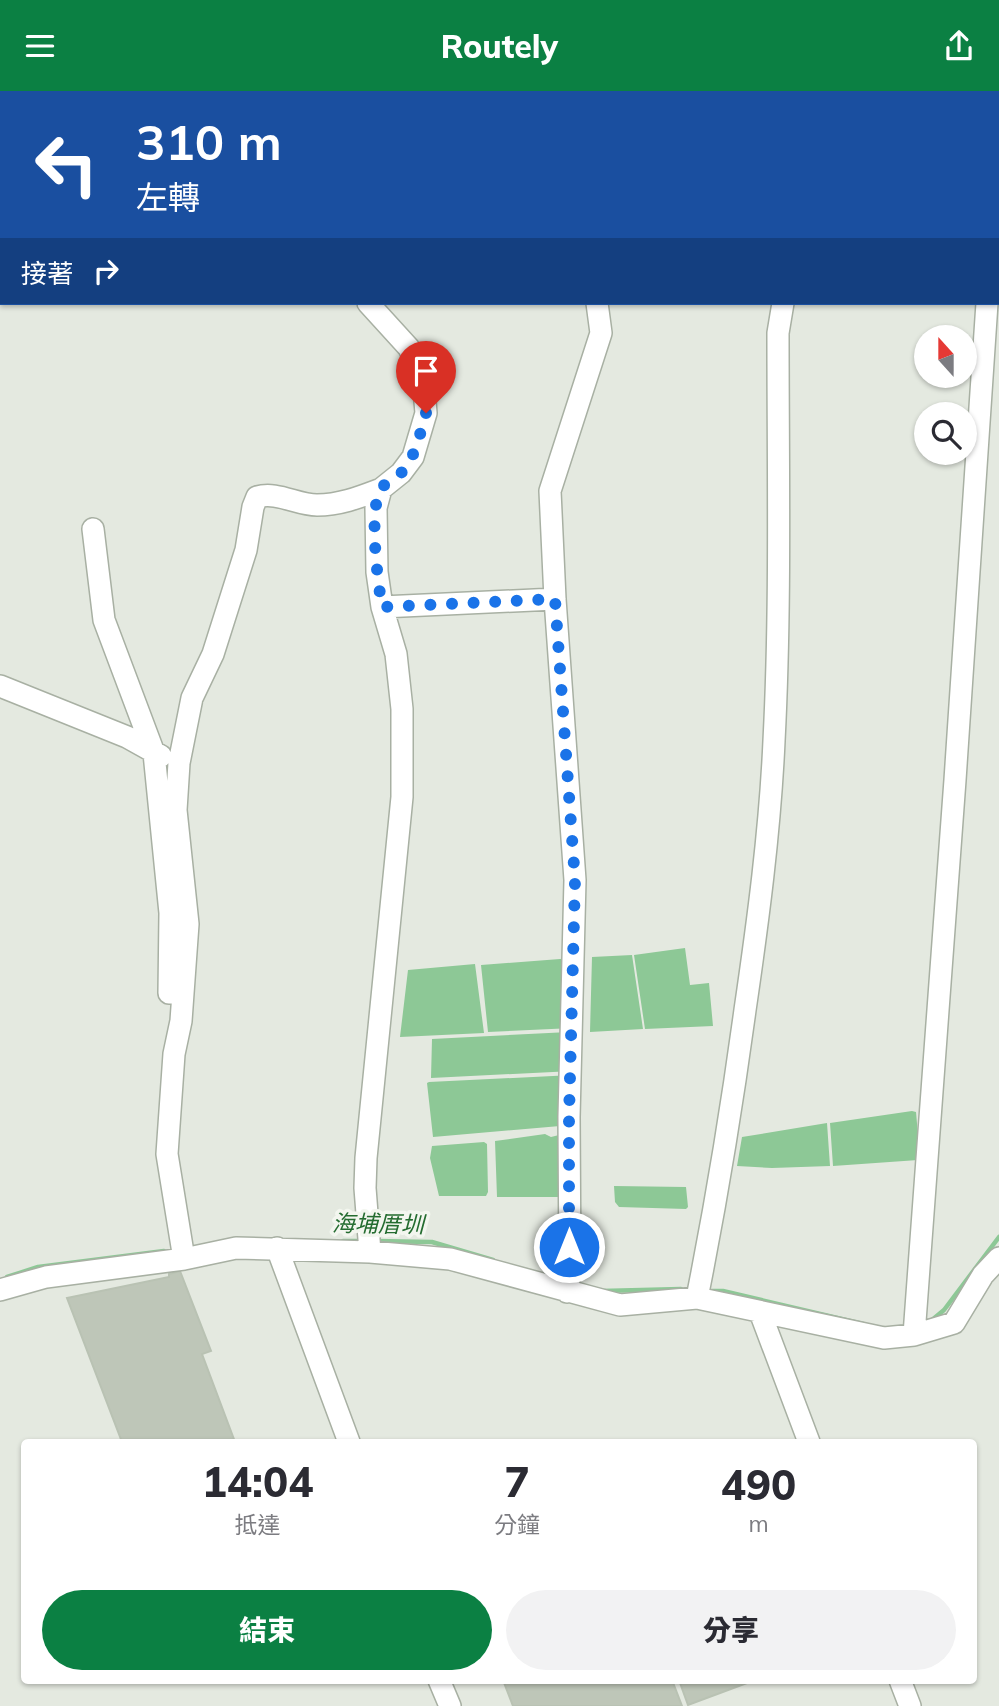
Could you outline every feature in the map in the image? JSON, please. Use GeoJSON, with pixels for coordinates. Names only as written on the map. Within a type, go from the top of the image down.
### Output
{"type":"FeatureCollection","features":[{"type":"Feature","properties":{"kind":"street"},"geometry":{"type":"LineString","coordinates":[[184,1259],[167,1154],[174,1054],[181,1021],[188,925],[176,810],[178,763],[192,698],[213,654],[246,550],[257,497],[271,495],[315,505],[343,503],[381,489],[401,473],[413,457],[426,413],[423,378],[409,348],[370,305]]}},
{"type":"Feature","properties":{"kind":"street"},"geometry":{"type":"LineString","coordinates":[[568,1283],[575,880],[550,491],[601,333],[597,305]]}},
{"type":"Feature","properties":{"kind":"street"},"geometry":{"type":"LineString","coordinates":[[699,1289],[735,1081],[757,931],[768,817],[774,742],[778,577],[778,333],[783,305]]}},
{"type":"Feature","properties":{"kind":"street"},"geometry":{"type":"LineString","coordinates":[[914,1335],[987,305]]}},
{"type":"Feature","properties":{"kind":"street"},"geometry":{"type":"LineString","coordinates":[[370,1252],[365,1188],[366,1158],[402,797],[402,709],[396,654],[382,607],[375,534],[376,508],[381,489]]}},
{"type":"Feature","properties":{"kind":"street"},"geometry":{"type":"LineString","coordinates":[[93,529],[104,620],[154,753],[172,941],[168,1024],[174,1054]]}},
{"type":"Feature","properties":{"kind":"street"},"geometry":{"type":"LineString","coordinates":[[382,607],[555,599]]}},
{"type":"Feature","properties":{"kind":"street"},"geometry":{"type":"LineString","coordinates":[[0,686],[127,737],[178,763]]}},
{"type":"Feature","properties":{"kind":"street"},"geometry":{"type":"LineString","coordinates":[[0,1290],[46,1277],[184,1259],[236,1248],[370,1252],[450,1259],[568,1283],[620,1305],[699,1289],[760,1313],[884,1338],[914,1335],[954,1323],[983,1275],[999,1258]]}},
{"type":"Feature","properties":{"kind":"street"},"geometry":{"type":"LineString","coordinates":[[277,1248],[348,1439]]}},
{"type":"Feature","properties":{"kind":"street"},"geometry":{"type":"LineString","coordinates":[[760,1313],[808,1439]]}},
{"type":"Feature","properties":{"kind":"street"},"geometry":{"type":"LineString","coordinates":[[441,1684],[450,1706]]}},
{"type":"Feature","properties":{"kind":"street"},"geometry":{"type":"LineString","coordinates":[[902,1684],[910,1706]]}},
{"type":"Feature","properties":{"kind":"shaded area"},"geometry":{"type":"Polygon","coordinates":[[[685,948],[690,985],[709,983],[713,1026],[645,1029],[634,955],[685,948]]]}},
{"type":"Feature","properties":{"kind":"shaded area"},"geometry":{"type":"Polygon","coordinates":[[[632,955],[643,1029],[590,1032],[592,957],[632,955]]]}},
{"type":"Feature","properties":{"kind":"shaded area"},"geometry":{"type":"Polygon","coordinates":[[[573,958],[573,1028],[488,1032],[481,965],[573,958]]]}},
{"type":"Feature","properties":{"kind":"shaded area"},"geometry":{"type":"Polygon","coordinates":[[[475,964],[484,1033],[400,1037],[408,970],[475,964]]]}},
{"type":"Feature","properties":{"kind":"shaded area"},"geometry":{"type":"Polygon","coordinates":[[[569,1032],[573,1071],[431,1078],[432,1039],[569,1032]]]}},
{"type":"Feature","properties":{"kind":"shaded area"},"geometry":{"type":"Polygon","coordinates":[[[573,1075],[560,1126],[433,1137],[429,1082],[573,1075]]]}},
{"type":"Feature","properties":{"kind":"shaded area"},"geometry":{"type":"Polygon","coordinates":[[[916,1112],[918,1160],[833,1166],[830,1123],[916,1112]]]}},
{"type":"Feature","properties":{"kind":"shaded area"},"geometry":{"type":"Polygon","coordinates":[[[827,1123],[830,1166],[737,1166],[742,1137],[827,1123]]]}},
{"type":"Feature","properties":{"kind":"shaded area"},"geometry":{"type":"Polygon","coordinates":[[[571,1132],[571,1197],[497,1197],[495,1141],[545,1134],[551,1137],[571,1132]]]}},
{"type":"Feature","properties":{"kind":"shaded area"},"geometry":{"type":"Polygon","coordinates":[[[484,1142],[487,1144],[486,1196],[439,1196],[430,1158],[432,1146],[484,1142]]]}},
{"type":"Feature","properties":{"kind":"shaded area"},"geometry":{"type":"Polygon","coordinates":[[[614,1186],[686,1187],[688,1207],[619,1207],[615,1202],[614,1186]]]}},
{"type":"Feature","properties":{"kind":"building"},"geometry":{"type":"Polygon","coordinates":[[[180,1271],[211,1351],[202,1354],[234,1439],[121,1439],[67,1298],[169,1277],[169,1274],[180,1271]]]}},
{"type":"Feature","properties":{"kind":"building"},"geometry":{"type":"Polygon","coordinates":[[[505,1684],[674,1684],[682,1706],[513,1706],[505,1684]]]}},
{"type":"Feature","properties":{"kind":"building"},"geometry":{"type":"Polygon","coordinates":[[[680,1684],[744,1684],[688,1705],[680,1684]]]}},
{"type":"Feature","properties":{"kind":"waterway","name":"海埔厝圳"},"geometry":{"type":"LineString","coordinates":[[932,1320],[944,1310],[999,1237]]}},
{"type":"Feature","properties":{"kind":"waterway","name":"海埔厝圳"},"geometry":{"type":"LineString","coordinates":[[343,1241],[363,1241]]}},
{"type":"Feature","properties":{"kind":"waterway","name":"海埔厝圳"},"geometry":{"type":"LineString","coordinates":[[375,1241],[432,1242],[493,1260]]}},
{"type":"Feature","properties":{"kind":"waterway","name":"海埔厝圳"},"geometry":{"type":"LineString","coordinates":[[7,1277],[38,1267],[164,1251]]}},
{"type":"Feature","properties":{"kind":"waterway","name":"海埔厝圳"},"geometry":{"type":"LineString","coordinates":[[602,1291],[681,1289]]}},
{"type":"Feature","properties":{"kind":"waterway","name":"海埔厝圳"},"geometry":{"type":"LineString","coordinates":[[711,1291],[723,1291],[863,1324]]}},
{"type":"Feature","properties":{"kind":"route"},"geometry":{"type":"LineString","coordinates":[[426,413],[413,457],[401,473],[381,489],[376,508],[377,572],[382,607],[555,599],[575,880],[569,1117],[569,1247]]}}]}
